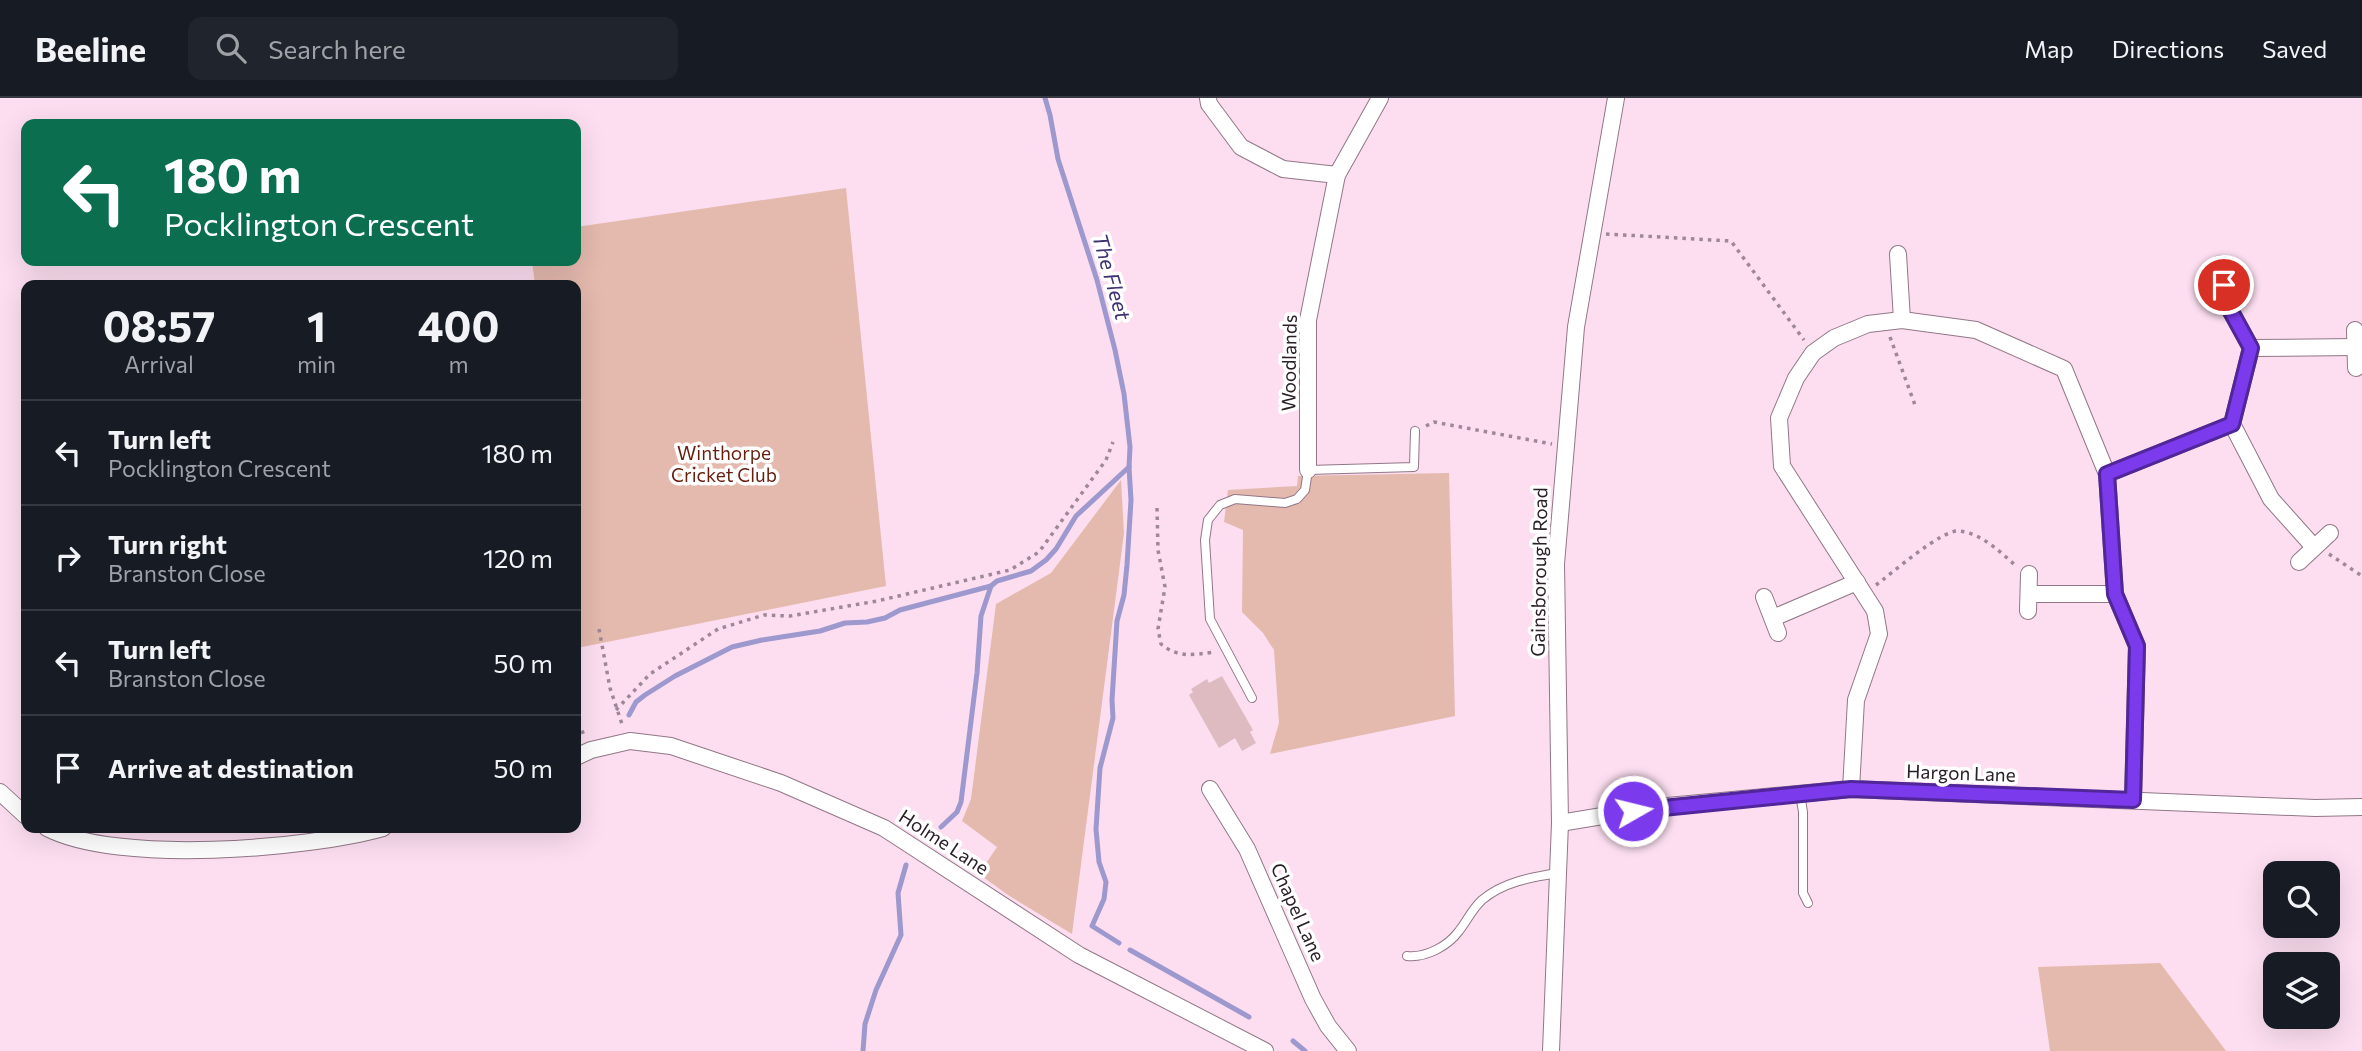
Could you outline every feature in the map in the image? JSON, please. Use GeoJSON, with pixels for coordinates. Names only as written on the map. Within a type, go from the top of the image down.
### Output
{"type":"FeatureCollection","features":[{"type":"Feature","properties":{"kind":"street"},"geometry":{"type":"LineString","coordinates":[[1208,98],[1209,104],[1241,147],[1283,169],[1337,175]]}},
{"type":"Feature","properties":{"kind":"street","name":"Woodlands"},"geometry":{"type":"LineString","coordinates":[[1308,470],[1308,320],[1337,175],[1380,98]]}},
{"type":"Feature","properties":{"kind":"street","name":"Gainsborough Road"},"geometry":{"type":"LineString","coordinates":[[1551,1051],[1560,823],[1556,564],[1564,446],[1576,327],[1616,98]]}},
{"type":"Feature","properties":{"kind":"street"},"geometry":{"type":"LineString","coordinates":[[1898,254],[1902,320]]}},
{"type":"Feature","properties":{"kind":"street"},"geometry":{"type":"LineString","coordinates":[[2220,264],[2228,306],[2251,348],[2232,424],[2270,499],[2314,546]]}},
{"type":"Feature","properties":{"kind":"street"},"geometry":{"type":"LineString","coordinates":[[1851,789],[1856,701],[1879,634],[1875,611],[1782,466],[1779,418],[1796,378],[1813,353],[1835,338],[1868,324],[1902,320],[1976,330],[2064,369],[2107,474],[2115,594],[2137,646],[2133,800]]}},
{"type":"Feature","properties":{"kind":"street"},"geometry":{"type":"LineString","coordinates":[[2355,330],[2356,368]]}},
{"type":"Feature","properties":{"kind":"street"},"geometry":{"type":"LineString","coordinates":[[2251,348],[2356,347]]}},
{"type":"Feature","properties":{"kind":"street"},"geometry":{"type":"LineString","coordinates":[[2107,474],[2232,424]]}},
{"type":"Feature","properties":{"kind":"street"},"geometry":{"type":"LineString","coordinates":[[2299,562],[2330,533]]}},
{"type":"Feature","properties":{"kind":"street"},"geometry":{"type":"LineString","coordinates":[[2028,611],[2029,574]]}},
{"type":"Feature","properties":{"kind":"street"},"geometry":{"type":"LineString","coordinates":[[1764,597],[1775,625],[1861,588]]}},
{"type":"Feature","properties":{"kind":"street"},"geometry":{"type":"LineString","coordinates":[[2030,594],[2115,594]]}},
{"type":"Feature","properties":{"kind":"street","name":"Holme Lane"},"geometry":{"type":"LineString","coordinates":[[581,755],[630,741],[671,746],[781,783],[884,828],[1079,955],[1255,1048]]}},
{"type":"Feature","properties":{"kind":"street","name":"Chapel Lane"},"geometry":{"type":"LineString","coordinates":[[1210,789],[1247,849],[1313,999],[1328,1026],[1348,1051]]}},
{"type":"Feature","properties":{"kind":"street","name":"Hargon Lane"},"geometry":{"type":"LineString","coordinates":[[1560,823],[1657,807],[1851,789],[2315,808],[2362,807]]}},
{"type":"Feature","properties":{"kind":"street"},"geometry":{"type":"LineString","coordinates":[[0,792],[21,812]]}},
{"type":"Feature","properties":{"kind":"street"},"geometry":{"type":"LineString","coordinates":[[57,833],[92,843],[152,849],[252,848],[364,833]]}},
{"type":"Feature","properties":{"kind":"lane"},"geometry":{"type":"LineString","coordinates":[[1252,698],[1210,619],[1205,540],[1208,520],[1220,505],[1235,499],[1285,503],[1297,499],[1305,490],[1308,470],[1415,467],[1415,432]]}},
{"type":"Feature","properties":{"kind":"lane"},"geometry":{"type":"LineString","coordinates":[[1800,794],[1803,812],[1803,893],[1808,903]]}},
{"type":"Feature","properties":{"kind":"lane"},"geometry":{"type":"LineString","coordinates":[[1407,956],[1425,955],[1450,940],[1461,929],[1475,907],[1493,892],[1523,879],[1558,873]]}},
{"type":"Feature","properties":{"kind":"path"},"geometry":{"type":"LineString","coordinates":[[1592,234],[1731,241],[1813,353]]}},
{"type":"Feature","properties":{"kind":"path"},"geometry":{"type":"LineString","coordinates":[[1885,321],[1915,405]]}},
{"type":"Feature","properties":{"kind":"path"},"geometry":{"type":"LineString","coordinates":[[1415,432],[1434,422],[1564,446]]}},
{"type":"Feature","properties":{"kind":"path"},"geometry":{"type":"LineString","coordinates":[[616,710],[650,674],[718,629],[764,615],[790,616],[877,601],[1010,569],[1039,552],[1106,460],[1113,443]]}},
{"type":"Feature","properties":{"kind":"path"},"geometry":{"type":"LineString","coordinates":[[1157,508],[1158,550],[1165,587],[1158,629],[1161,644],[1171,652],[1186,656],[1227,651]]}},
{"type":"Feature","properties":{"kind":"path"},"geometry":{"type":"LineString","coordinates":[[1861,588],[1941,536],[1957,530],[1976,536],[1994,547],[2021,570],[2030,594]]}},
{"type":"Feature","properties":{"kind":"path"},"geometry":{"type":"LineString","coordinates":[[2314,546],[2362,576]]}},
{"type":"Feature","properties":{"kind":"path"},"geometry":{"type":"LineString","coordinates":[[599,629],[616,710],[630,741]]}},
{"type":"Feature","properties":{"kind":"green space","name":"Winthorpe Cricket Club"},"geometry":{"type":"Polygon","coordinates":[[[846,188],[886,586],[581,647],[581,280],[534,280],[533,266],[581,266],[581,226],[846,188]]]}},
{"type":"Feature","properties":{"kind":"green space"},"geometry":{"type":"Polygon","coordinates":[[[1449,473],[1455,716],[1270,754],[1279,723],[1274,650],[1263,633],[1242,612],[1243,530],[1224,522],[1228,490],[1297,486],[1298,476],[1449,473]]]}},
{"type":"Feature","properties":{"kind":"green space"},"geometry":{"type":"Polygon","coordinates":[[[1121,480],[1124,533],[1072,934],[979,874],[997,847],[962,821],[971,799],[996,604],[1051,573],[1121,480]]]}},
{"type":"Feature","properties":{"kind":"green space"},"geometry":{"type":"Polygon","coordinates":[[[2160,963],[2226,1051],[2050,1051],[2038,967],[2160,963]]]}},
{"type":"Feature","properties":{"kind":"building"},"geometry":{"type":"Polygon","coordinates":[[[1222,676],[1253,730],[1250,732],[1256,743],[1242,751],[1235,738],[1219,748],[1189,695],[1193,692],[1191,689],[1207,679],[1209,683],[1222,676]]]}},
{"type":"Feature","properties":{"kind":"waterway","name":"The Fleet"},"geometry":{"type":"LineString","coordinates":[[1045,98],[1058,159],[1097,280],[1115,350],[1124,394],[1130,447],[1131,500],[1127,565],[1124,595],[1117,621],[1113,718],[1100,768],[1096,829],[1099,862],[1106,882],[1104,899],[1092,926],[1119,943]]}},
{"type":"Feature","properties":{"kind":"waterway"},"geometry":{"type":"LineString","coordinates":[[941,827],[957,812],[961,802],[977,673],[981,616],[991,586],[997,581],[1031,571],[1046,560],[1076,516],[1129,467]]}},
{"type":"Feature","properties":{"kind":"waterway"},"geometry":{"type":"LineString","coordinates":[[629,715],[636,702],[645,695],[675,676],[732,647],[820,631],[845,623],[885,618],[900,610],[991,586]]}},
{"type":"Feature","properties":{"kind":"waterway"},"geometry":{"type":"LineString","coordinates":[[863,1051],[865,1024],[876,990],[901,935],[898,893],[906,865]]}},
{"type":"Feature","properties":{"kind":"waterway"},"geometry":{"type":"LineString","coordinates":[[1130,950],[1249,1017]]}},
{"type":"Feature","properties":{"kind":"waterway"},"geometry":{"type":"LineString","coordinates":[[1293,1041],[1305,1051]]}},
{"type":"Feature","properties":{"kind":"route"},"geometry":{"type":"LineString","coordinates":[[1633,811],[1851,789],[2133,800],[2137,646],[2115,594],[2107,474],[2232,424],[2251,348],[2228,306],[2224,285]]}}]}
